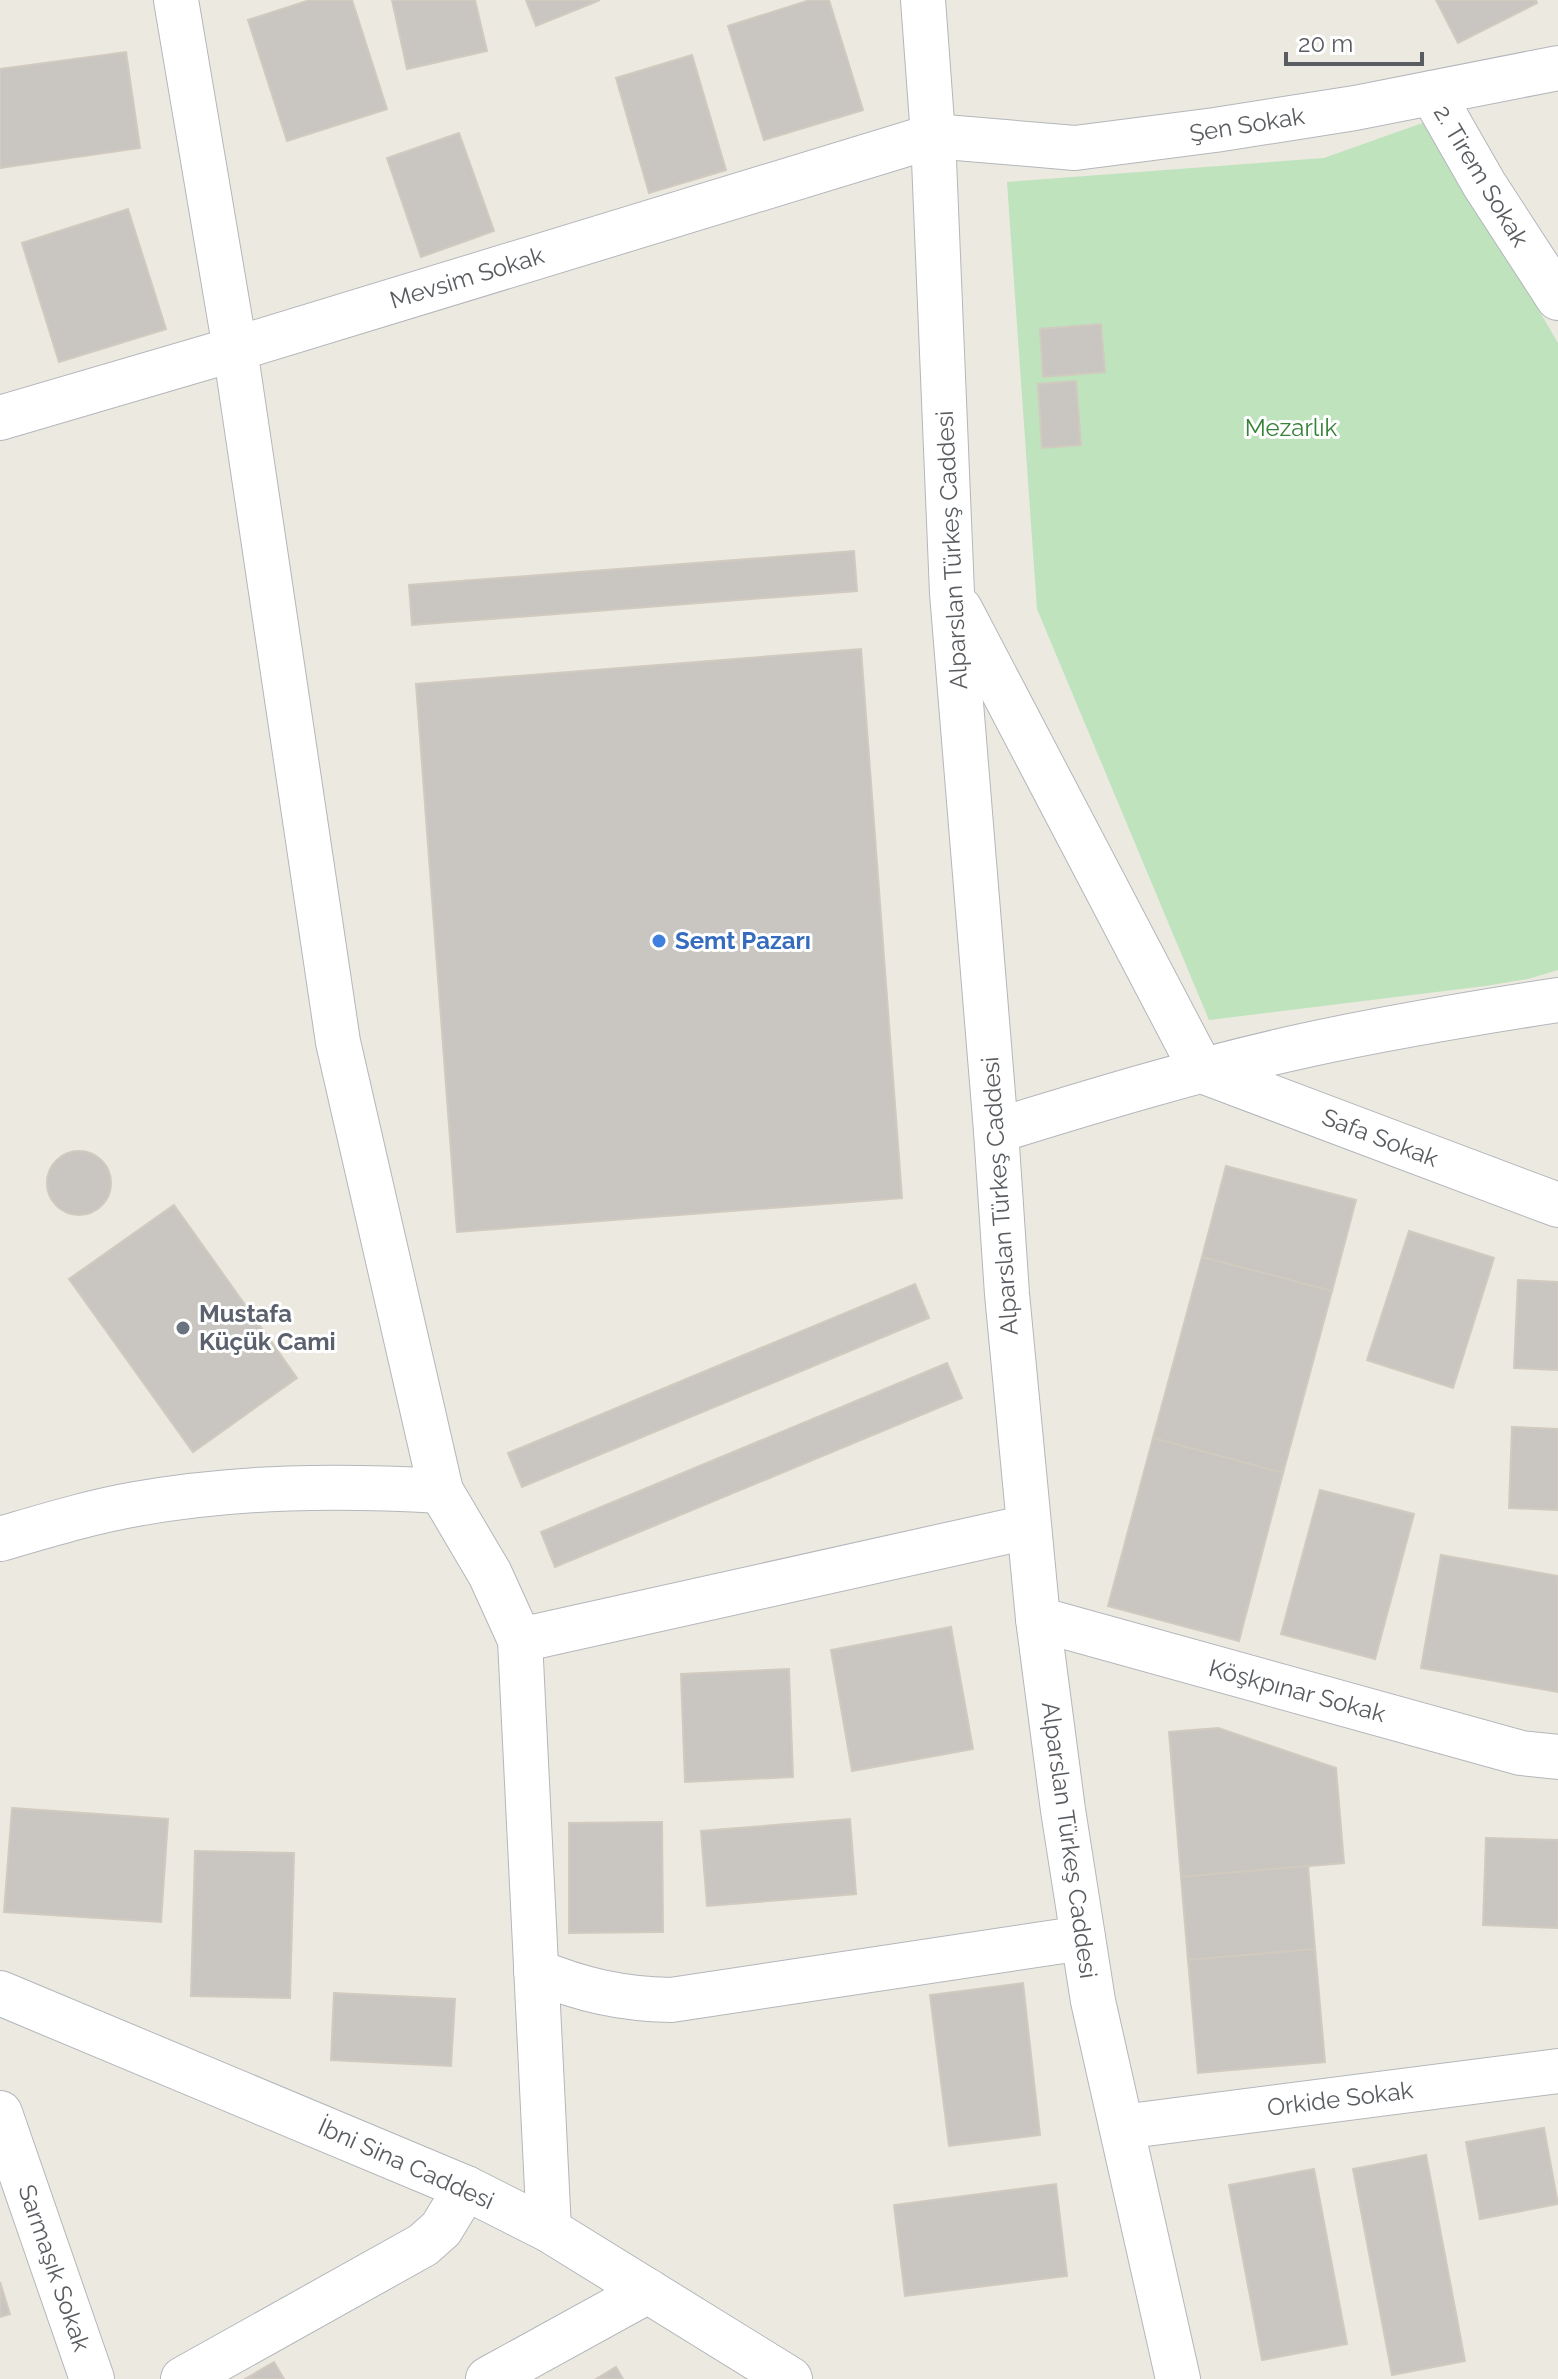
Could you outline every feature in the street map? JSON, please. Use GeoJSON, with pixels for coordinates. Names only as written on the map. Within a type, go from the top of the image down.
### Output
{"type":"FeatureCollection","features":[{"type":"Feature","properties":{"kind":"street"},"geometry":{"type":"LineString","coordinates":[[176,0],[235,349],[338,1042],[441,1491],[490,1574],[520,1640],[549,2230]]}},
{"type":"Feature","properties":{"kind":"street","name":"Alparslan Türkeş Caddesi"},"geometry":{"type":"LineString","coordinates":[[923,0],[933,136],[952,593],[1007,1294],[1038,1619],[1093,2001],[1122,2127],[1187,2376]]}},
{"type":"Feature","properties":{"kind":"street","name":"Şen Sokak"},"geometry":{"type":"LineString","coordinates":[[933,136],[1075,148],[1246,126],[1558,68]]}},
{"type":"Feature","properties":{"kind":"street","name":"2. Tirem Sokak"},"geometry":{"type":"LineString","coordinates":[[1432,93],[1484,184],[1558,298]]}},
{"type":"Feature","properties":{"kind":"street","name":"Mevsim Sokak"},"geometry":{"type":"LineString","coordinates":[[0,418],[933,136]]}},
{"type":"Feature","properties":{"kind":"street"},"geometry":{"type":"LineString","coordinates":[[952,593],[1202,1071]]}},
{"type":"Feature","properties":{"kind":"street"},"geometry":{"type":"LineString","coordinates":[[996,1131],[1202,1071],[1306,1045],[1435,1019],[1558,1000]]}},
{"type":"Feature","properties":{"kind":"street","name":"Safa Sokak"},"geometry":{"type":"LineString","coordinates":[[1202,1071],[1558,1205]]}},
{"type":"Feature","properties":{"kind":"street"},"geometry":{"type":"LineString","coordinates":[[0,1539],[133,1504],[210,1493],[364,1486],[441,1491]]}},
{"type":"Feature","properties":{"kind":"street"},"geometry":{"type":"LineString","coordinates":[[520,1640],[1028,1527]]}},
{"type":"Feature","properties":{"kind":"street","name":"Köşkpınar Sokak"},"geometry":{"type":"LineString","coordinates":[[1038,1619],[1521,1753],[1558,1757]]}},
{"type":"Feature","properties":{"kind":"street"},"geometry":{"type":"LineString","coordinates":[[536,1971],[605,1995],[671,2000],[1083,1938]]}},
{"type":"Feature","properties":{"kind":"street","name":"İbni Sina Caddesi"},"geometry":{"type":"LineString","coordinates":[[0,1993],[466,2188],[549,2230],[790,2379]]}},
{"type":"Feature","properties":{"kind":"street","name":"Orkide Sokak"},"geometry":{"type":"LineString","coordinates":[[1122,2127],[1558,2071]]}},
{"type":"Feature","properties":{"kind":"street","name":"Sarmaşık Sokak"},"geometry":{"type":"LineString","coordinates":[[0,2113],[92,2379]]}},
{"type":"Feature","properties":{"kind":"street"},"geometry":{"type":"LineString","coordinates":[[183,2379],[423,2245],[441,2229],[466,2188]]}},
{"type":"Feature","properties":{"kind":"street"},"geometry":{"type":"LineString","coordinates":[[488,2379],[648,2291]]}},
{"type":"Feature","properties":{"kind":"green space","name":"Mezarlık"},"geometry":{"type":"Polygon","coordinates":[[[1428,121],[1558,343],[1558,970],[1485,986],[1209,1020],[1037,609],[1007,182],[1324,158],[1428,121]]]}},
{"type":"Feature","properties":{"kind":"building"},"geometry":{"type":"Polygon","coordinates":[[[310,0],[352,0],[387,109],[287,141],[248,20],[310,0]]]}},
{"type":"Feature","properties":{"kind":"building"},"geometry":{"type":"Polygon","coordinates":[[[392,0],[475,0],[487,51],[407,69],[392,0]]]}},
{"type":"Feature","properties":{"kind":"building"},"geometry":{"type":"Polygon","coordinates":[[[526,0],[600,0],[536,26],[526,0]]]}},
{"type":"Feature","properties":{"kind":"building"},"geometry":{"type":"Polygon","coordinates":[[[810,0],[829,0],[863,110],[764,140],[728,26],[810,0]]]}},
{"type":"Feature","properties":{"kind":"building"},"geometry":{"type":"Polygon","coordinates":[[[1436,0],[1536,0],[1537,3],[1458,43],[1436,0]]]}},
{"type":"Feature","properties":{"kind":"building"},"geometry":{"type":"Polygon","coordinates":[[[126,52],[140,148],[0,168],[0,69],[126,52]]]}},
{"type":"Feature","properties":{"kind":"building"},"geometry":{"type":"Polygon","coordinates":[[[692,55],[726,170],[649,193],[616,78],[692,55]]]}},
{"type":"Feature","properties":{"kind":"building"},"geometry":{"type":"Polygon","coordinates":[[[459,133],[494,231],[421,257],[387,158],[459,133]]]}},
{"type":"Feature","properties":{"kind":"building"},"geometry":{"type":"Polygon","coordinates":[[[128,209],[166,329],[59,362],[22,243],[128,209]]]}},
{"type":"Feature","properties":{"kind":"building"},"geometry":{"type":"Polygon","coordinates":[[[1101,324],[1105,372],[1043,377],[1040,329],[1101,324]]]}},
{"type":"Feature","properties":{"kind":"building"},"geometry":{"type":"Polygon","coordinates":[[[1076,381],[1081,445],[1042,448],[1038,384],[1076,381]]]}},
{"type":"Feature","properties":{"kind":"building"},"geometry":{"type":"Polygon","coordinates":[[[854,551],[857,591],[412,625],[409,585],[854,551]]]}},
{"type":"Feature","properties":{"kind":"building","name":"Semt Pazarı"},"geometry":{"type":"Polygon","coordinates":[[[861,649],[902,1198],[457,1232],[416,684],[861,649]]]}},
{"type":"Feature","properties":{"kind":"building"},"geometry":{"type":"Polygon","coordinates":[[[79,1151],[97,1157],[105,1165],[111,1183],[105,1201],[97,1209],[79,1215],[61,1209],[53,1201],[47,1183],[53,1165],[61,1157],[79,1151]]]}},
{"type":"Feature","properties":{"kind":"building"},"geometry":{"type":"Polygon","coordinates":[[[1226,1166],[1356,1200],[1332,1291],[1202,1257],[1226,1166]]]}},
{"type":"Feature","properties":{"kind":"building","name":"Mustafa Küçük Cami"},"geometry":{"type":"Polygon","coordinates":[[[174,1205],[297,1378],[193,1452],[69,1279],[174,1205]]]}},
{"type":"Feature","properties":{"kind":"building"},"geometry":{"type":"Polygon","coordinates":[[[1409,1231],[1494,1258],[1453,1388],[1367,1360],[1409,1231]]]}},
{"type":"Feature","properties":{"kind":"building"},"geometry":{"type":"Polygon","coordinates":[[[1202,1257],[1332,1291],[1283,1473],[1153,1438],[1202,1257]]]}},
{"type":"Feature","properties":{"kind":"building"},"geometry":{"type":"Polygon","coordinates":[[[1518,1280],[1558,1282],[1558,1370],[1514,1368],[1518,1280]]]}},
{"type":"Feature","properties":{"kind":"building"},"geometry":{"type":"Polygon","coordinates":[[[915,1284],[929,1318],[522,1487],[508,1453],[915,1284]]]}},
{"type":"Feature","properties":{"kind":"building"},"geometry":{"type":"Polygon","coordinates":[[[947,1363],[962,1398],[555,1567],[541,1532],[947,1363]]]}},
{"type":"Feature","properties":{"kind":"building"},"geometry":{"type":"Polygon","coordinates":[[[1512,1427],[1558,1429],[1558,1510],[1509,1508],[1512,1427]]]}},
{"type":"Feature","properties":{"kind":"building"},"geometry":{"type":"Polygon","coordinates":[[[1153,1438],[1283,1473],[1239,1641],[1108,1606],[1153,1438]]]}},
{"type":"Feature","properties":{"kind":"building"},"geometry":{"type":"Polygon","coordinates":[[[1320,1490],[1414,1514],[1375,1659],[1281,1634],[1320,1490]]]}},
{"type":"Feature","properties":{"kind":"building"},"geometry":{"type":"Polygon","coordinates":[[[1441,1555],[1558,1576],[1558,1692],[1421,1668],[1441,1555]]]}},
{"type":"Feature","properties":{"kind":"building"},"geometry":{"type":"Polygon","coordinates":[[[951,1627],[973,1749],[852,1771],[831,1650],[951,1627]]]}},
{"type":"Feature","properties":{"kind":"building"},"geometry":{"type":"Polygon","coordinates":[[[789,1669],[793,1777],[685,1782],[681,1674],[789,1669]]]}},
{"type":"Feature","properties":{"kind":"building"},"geometry":{"type":"Polygon","coordinates":[[[1218,1728],[1336,1768],[1344,1863],[1181,1877],[1169,1732],[1218,1728]]]}},
{"type":"Feature","properties":{"kind":"building"},"geometry":{"type":"Polygon","coordinates":[[[12,1808],[168,1819],[161,1922],[4,1912],[12,1808]]]}},
{"type":"Feature","properties":{"kind":"building"},"geometry":{"type":"Polygon","coordinates":[[[850,1819],[856,1894],[707,1906],[701,1831],[850,1819]]]}},
{"type":"Feature","properties":{"kind":"building"},"geometry":{"type":"Polygon","coordinates":[[[662,1822],[663,1932],[569,1933],[569,1823],[662,1822]]]}},
{"type":"Feature","properties":{"kind":"building"},"geometry":{"type":"Polygon","coordinates":[[[1486,1838],[1558,1840],[1558,1928],[1483,1925],[1486,1838]]]}},
{"type":"Feature","properties":{"kind":"building"},"geometry":{"type":"Polygon","coordinates":[[[195,1851],[294,1853],[290,1998],[191,1996],[195,1851]]]}},
{"type":"Feature","properties":{"kind":"building"},"geometry":{"type":"Polygon","coordinates":[[[1308,1866],[1315,1949],[1188,1960],[1181,1877],[1308,1866]]]}},
{"type":"Feature","properties":{"kind":"building"},"geometry":{"type":"Polygon","coordinates":[[[1315,1949],[1325,2062],[1198,2073],[1188,1960],[1315,1949]]]}},
{"type":"Feature","properties":{"kind":"building"},"geometry":{"type":"Polygon","coordinates":[[[1023,1983],[1040,2135],[949,2146],[930,1995],[1023,1983]]]}},
{"type":"Feature","properties":{"kind":"building"},"geometry":{"type":"Polygon","coordinates":[[[334,1993],[455,1999],[451,2066],[331,2060],[334,1993]]]}},
{"type":"Feature","properties":{"kind":"building"},"geometry":{"type":"Polygon","coordinates":[[[1544,2128],[1558,2204],[1480,2219],[1466,2142],[1544,2128]]]}},
{"type":"Feature","properties":{"kind":"building"},"geometry":{"type":"Polygon","coordinates":[[[1426,2155],[1465,2361],[1392,2375],[1353,2169],[1426,2155]]]}},
{"type":"Feature","properties":{"kind":"building"},"geometry":{"type":"Polygon","coordinates":[[[1314,2169],[1347,2344],[1262,2360],[1229,2185],[1314,2169]]]}},
{"type":"Feature","properties":{"kind":"building"},"geometry":{"type":"Polygon","coordinates":[[[1056,2184],[1067,2276],[905,2296],[894,2205],[1056,2184]]]}},
{"type":"Feature","properties":{"kind":"building"},"geometry":{"type":"Polygon","coordinates":[[[0,2282],[10,2314],[0,2317],[0,2282]]]}},
{"type":"Feature","properties":{"kind":"building"},"geometry":{"type":"Polygon","coordinates":[[[274,2362],[284,2379],[245,2379],[274,2362]]]}},
{"type":"Feature","properties":{"kind":"building"},"geometry":{"type":"Polygon","coordinates":[[[616,2367],[623,2379],[596,2379],[616,2367]]]}},
{"type":"Feature","properties":{"kind":"place","name":"Semt Pazarı"},"geometry":{"type":"Point","coordinates":[659,941]}},
{"type":"Feature","properties":{"kind":"place","name":"Mustafa Küçük Cami"},"geometry":{"type":"Point","coordinates":[183,1328]}}]}
